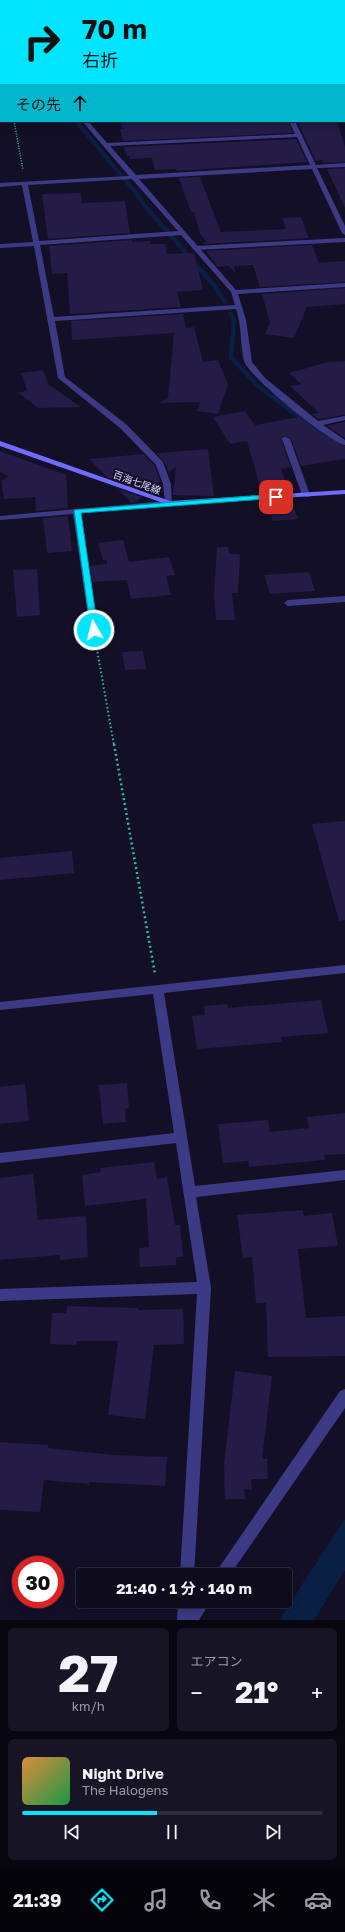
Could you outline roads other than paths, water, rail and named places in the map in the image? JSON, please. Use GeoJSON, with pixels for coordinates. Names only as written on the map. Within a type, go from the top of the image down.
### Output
{"type":"FeatureCollection","features":[{"type":"Feature","properties":{"kind":"main road","name":"百海七尾線"},"geometry":{"type":"LineString","coordinates":[[0,443],[169,504],[345,492]]}},
{"type":"Feature","properties":{"kind":"street"},"geometry":{"type":"LineString","coordinates":[[86,122],[106,145],[127,178],[182,234],[234,292],[243,320],[248,362],[262,380],[345,443]]}},
{"type":"Feature","properties":{"kind":"street"},"geometry":{"type":"LineString","coordinates":[[292,122],[345,233]]}},
{"type":"Feature","properties":{"kind":"street"},"geometry":{"type":"LineString","coordinates":[[106,145],[299,135]]}},
{"type":"Feature","properties":{"kind":"street"},"geometry":{"type":"LineString","coordinates":[[0,185],[345,165]]}},
{"type":"Feature","properties":{"kind":"street"},"geometry":{"type":"LineString","coordinates":[[0,518],[169,504],[167,484],[160,464],[123,426],[62,378],[35,243],[25,184]]}},
{"type":"Feature","properties":{"kind":"street"},"geometry":{"type":"LineString","coordinates":[[0,246],[182,234]]}},
{"type":"Feature","properties":{"kind":"street"},"geometry":{"type":"LineString","coordinates":[[195,248],[345,240]]}},
{"type":"Feature","properties":{"kind":"street"},"geometry":{"type":"LineString","coordinates":[[234,292],[345,285]]}},
{"type":"Feature","properties":{"kind":"street"},"geometry":{"type":"LineString","coordinates":[[50,319],[239,307]]}},
{"type":"Feature","properties":{"kind":"street"},"geometry":{"type":"LineString","coordinates":[[318,424],[345,418]]}},
{"type":"Feature","properties":{"kind":"street"},"geometry":{"type":"LineString","coordinates":[[286,439],[306,495]]}},
{"type":"Feature","properties":{"kind":"street"},"geometry":{"type":"LineString","coordinates":[[77,512],[94,630]]}},
{"type":"Feature","properties":{"kind":"street"},"geometry":{"type":"LineString","coordinates":[[288,603],[345,599]]}},
{"type":"Feature","properties":{"kind":"street"},"geometry":{"type":"LineString","coordinates":[[0,1006],[345,969]]}},
{"type":"Feature","properties":{"kind":"street"},"geometry":{"type":"LineString","coordinates":[[158,989],[204,1288],[187,1568]]}},
{"type":"Feature","properties":{"kind":"street"},"geometry":{"type":"LineString","coordinates":[[0,1158],[181,1137]]}},
{"type":"Feature","properties":{"kind":"street"},"geometry":{"type":"LineString","coordinates":[[189,1192],[345,1175]]}},
{"type":"Feature","properties":{"kind":"street"},"geometry":{"type":"LineString","coordinates":[[0,1295],[204,1288]]}},
{"type":"Feature","properties":{"kind":"street"},"geometry":{"type":"LineString","coordinates":[[226,1568],[345,1396]]}},
{"type":"Feature","properties":{"kind":"street"},"geometry":{"type":"LineString","coordinates":[[185,1620],[186,1608]]}},
{"type":"Feature","properties":{"kind":"street"},"geometry":{"type":"LineString","coordinates":[[190,1620],[198,1608]]}},
{"type":"Feature","properties":{"kind":"water"},"geometry":{"type":"Polygon","coordinates":[[[345,1519],[345,1570],[314,1620],[279,1620],[287,1608],[292,1608],[292,1600],[345,1519]]]}},
{"type":"Feature","properties":{"kind":"waterway"},"geometry":{"type":"LineString","coordinates":[[77,122],[137,194]]}},
{"type":"Feature","properties":{"kind":"waterway"},"geometry":{"type":"LineString","coordinates":[[136,193],[145,206],[213,284],[225,302]]}},
{"type":"Feature","properties":{"kind":"waterway"},"geometry":{"type":"LineString","coordinates":[[231,314],[234,321],[231,357],[258,386],[327,438]]}}]}
